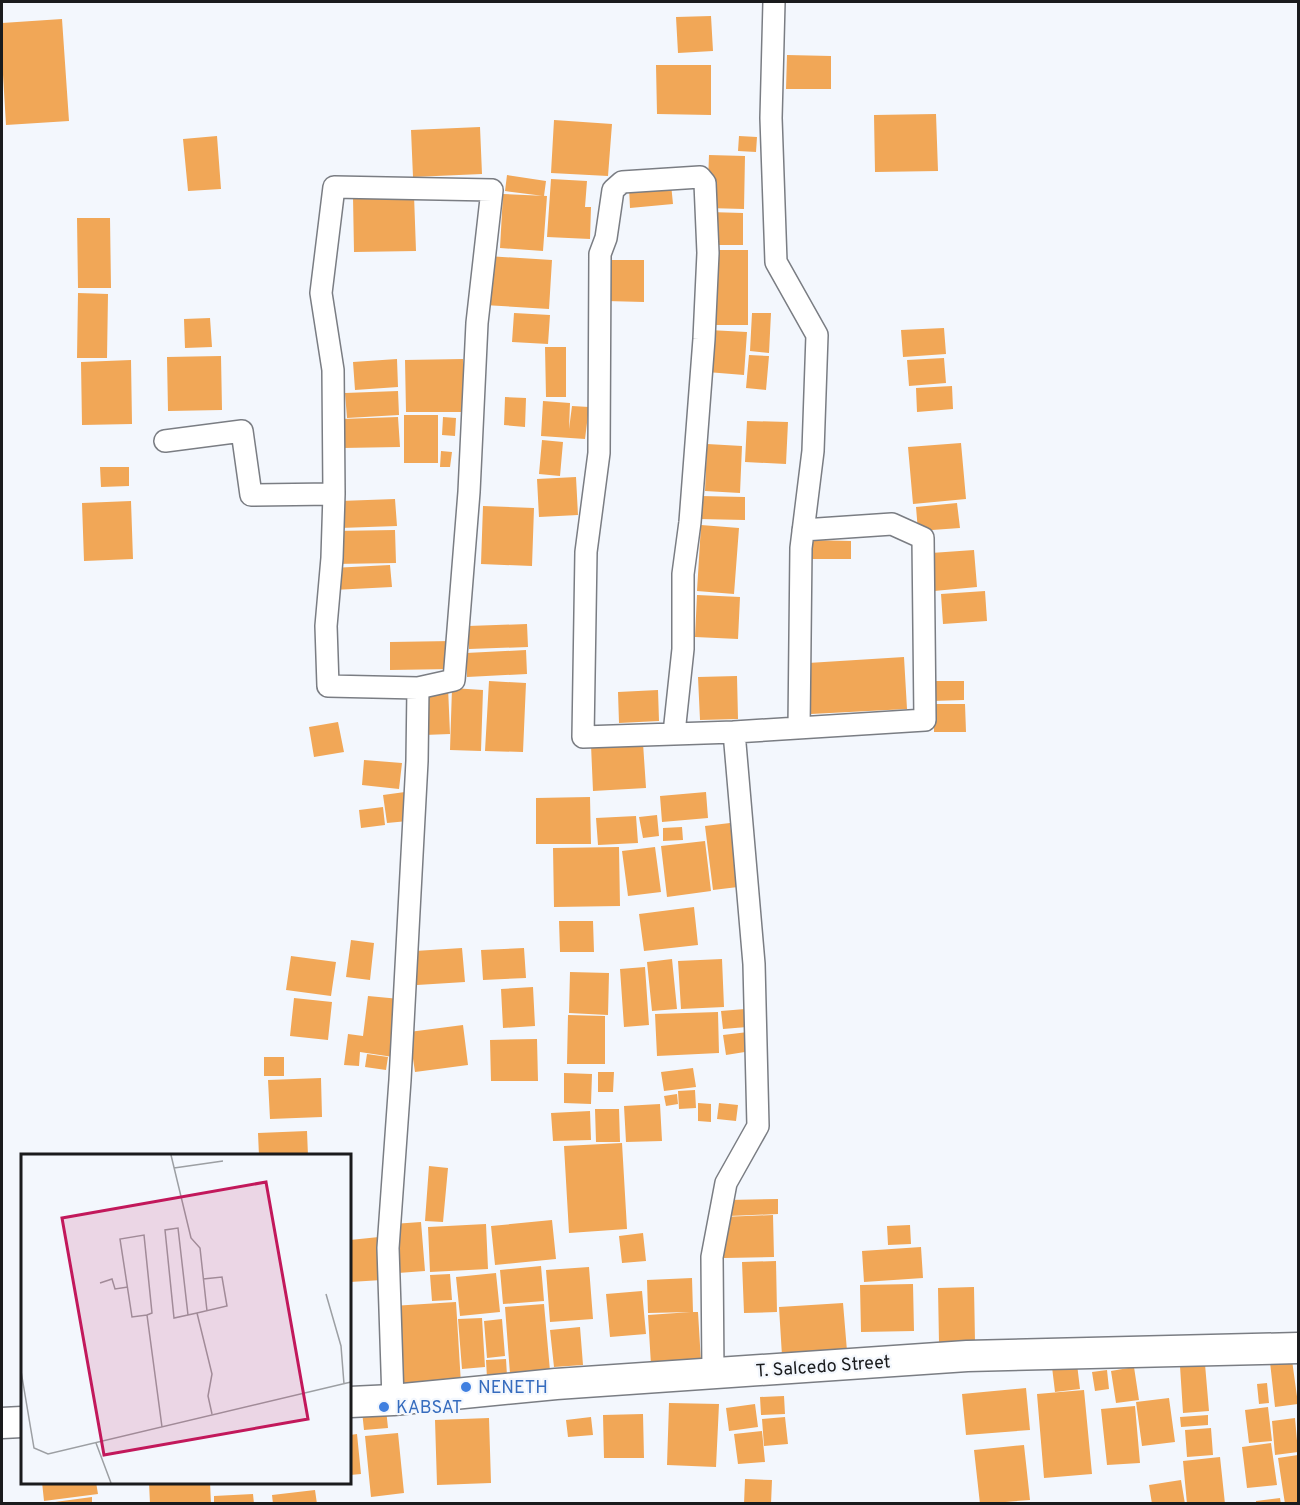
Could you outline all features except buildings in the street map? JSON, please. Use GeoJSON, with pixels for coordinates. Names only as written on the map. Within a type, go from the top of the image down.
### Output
{"type":"FeatureCollection","features":[{"type":"Feature","properties":{"kind":"street"},"geometry":{"type":"LineString","coordinates":[[774,2],[771,118],[776,262],[817,334],[813,451],[801,548],[799,728]]}},
{"type":"Feature","properties":{"kind":"street"},"geometry":{"type":"LineString","coordinates":[[674,733],[683,649],[683,574],[690,522],[704,339],[708,253],[705,183],[700,177],[622,182],[613,190],[606,238],[600,254],[599,453],[586,552],[583,737],[734,732],[925,720],[923,538],[892,524],[803,530]]}},
{"type":"Feature","properties":{"kind":"street"},"geometry":{"type":"LineString","coordinates":[[334,187],[492,190],[477,323],[470,492],[454,680],[418,688],[328,686],[326,626],[332,558],[334,494],[333,370],[321,292],[334,187]]}},
{"type":"Feature","properties":{"kind":"street"},"geometry":{"type":"LineString","coordinates":[[165,441],[242,431],[252,495],[334,494]]}},
{"type":"Feature","properties":{"kind":"street"},"geometry":{"type":"LineString","coordinates":[[393,1400],[388,1248],[401,1068],[417,761],[418,688]]}},
{"type":"Feature","properties":{"kind":"street"},"geometry":{"type":"LineString","coordinates":[[713,1373],[712,1257],[726,1183],[758,1126],[754,964],[734,732]]}},
{"type":"Feature","properties":{"kind":"street","name":"T. Salcedo Street"},"geometry":{"type":"LineString","coordinates":[[351,1402],[556,1384],[967,1356],[1299,1348]]}},
{"type":"Feature","properties":{"kind":"street"},"geometry":{"type":"LineString","coordinates":[[2,1423],[21,1422]]}},
{"type":"Feature","properties":{"kind":"place","name":"NENETH"},"geometry":{"type":"Point","coordinates":[466,1387]}},
{"type":"Feature","properties":{"kind":"place","name":"KABSAT"},"geometry":{"type":"Point","coordinates":[384,1407]}}]}
